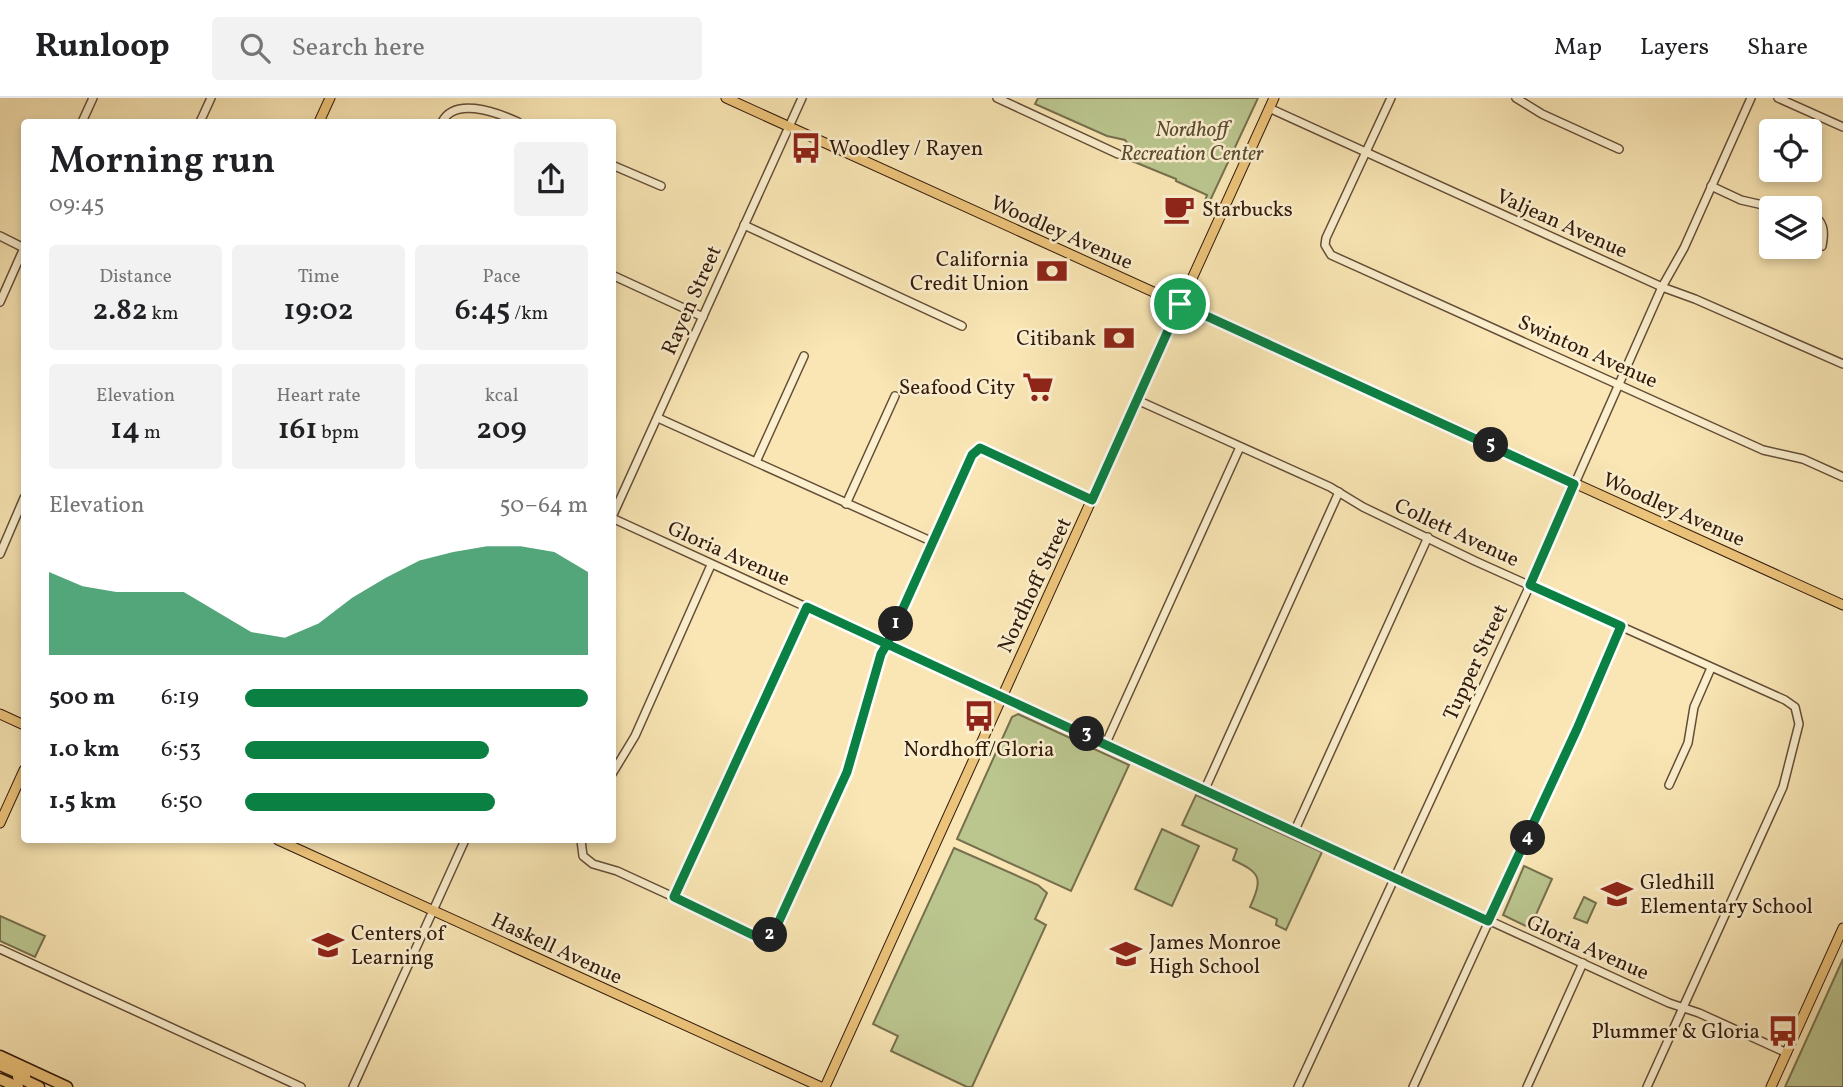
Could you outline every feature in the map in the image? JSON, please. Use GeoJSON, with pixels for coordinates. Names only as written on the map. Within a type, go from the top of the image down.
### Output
{"type":"FeatureCollection","features":[{"type":"Feature","properties":{"kind":"highway"},"geometry":{"type":"LineString","coordinates":[[0,1056],[67,1087]]}},
{"type":"Feature","properties":{"kind":"highway"},"geometry":{"type":"LineString","coordinates":[[0,1067],[39,1087]]}},
{"type":"Feature","properties":{"kind":"highway"},"geometry":{"type":"LineString","coordinates":[[0,1067],[50,1087]]}},
{"type":"Feature","properties":{"kind":"highway"},"geometry":{"type":"LineString","coordinates":[[0,1079],[18,1087]]}},
{"type":"Feature","properties":{"kind":"main road"},"geometry":{"type":"LineString","coordinates":[[320,119],[330,98]]}},
{"type":"Feature","properties":{"kind":"main road","name":"Woodley Avenue"},"geometry":{"type":"LineString","coordinates":[[726,98],[1843,605]]}},
{"type":"Feature","properties":{"kind":"main road","name":"Nordhoff Street"},"geometry":{"type":"LineString","coordinates":[[823,1087],[1274,98]]}},
{"type":"Feature","properties":{"kind":"main road"},"geometry":{"type":"LineString","coordinates":[[0,714],[21,724]]}},
{"type":"Feature","properties":{"kind":"main road"},"geometry":{"type":"LineString","coordinates":[[0,823],[21,777]]}},
{"type":"Feature","properties":{"kind":"main road","name":"Haskell Avenue"},"geometry":{"type":"LineString","coordinates":[[285,843],[823,1087]]}},
{"type":"Feature","properties":{"kind":"main road"},"geometry":{"type":"LineString","coordinates":[[1771,1087],[1843,928]]}},
{"type":"Feature","properties":{"kind":"street"},"geometry":{"type":"LineString","coordinates":[[83,119],[93,98]]}},
{"type":"Feature","properties":{"kind":"street"},"geometry":{"type":"LineString","coordinates":[[201,119],[211,98]]}},
{"type":"Feature","properties":{"kind":"street","name":"Rayen Street"},"geometry":{"type":"LineString","coordinates":[[616,509],[802,98]]}},
{"type":"Feature","properties":{"kind":"street"},"geometry":{"type":"LineString","coordinates":[[997,98],[1118,154]]}},
{"type":"Feature","properties":{"kind":"street"},"geometry":{"type":"LineString","coordinates":[[1366,152],[1391,98]]}},
{"type":"Feature","properties":{"kind":"street"},"geometry":{"type":"LineString","coordinates":[[1516,98],[1542,114],[1619,149]]}},
{"type":"Feature","properties":{"kind":"street","name":"Tupper Street"},"geometry":{"type":"LineString","coordinates":[[1298,1087],[1530,585],[1662,287],[1678,260],[1751,98]]}},
{"type":"Feature","properties":{"kind":"street"},"geometry":{"type":"LineString","coordinates":[[1778,98],[1843,127]]}},
{"type":"Feature","properties":{"kind":"street"},"geometry":{"type":"LineString","coordinates":[[468,99],[511,119]]}},
{"type":"Feature","properties":{"kind":"street"},"geometry":{"type":"LineString","coordinates":[[443,119],[448,107],[456,100]]}},
{"type":"Feature","properties":{"kind":"street","name":"Valjean Avenue"},"geometry":{"type":"LineString","coordinates":[[1269,108],[1662,287],[1843,364]]}},
{"type":"Feature","properties":{"kind":"street","name":"Swinton Avenue"},"geometry":{"type":"LineString","coordinates":[[1366,152],[1330,228],[1325,246],[1331,255],[1763,450],[1803,459],[1843,477]]}},
{"type":"Feature","properties":{"kind":"street"},"geometry":{"type":"LineString","coordinates":[[616,168],[661,186]]}},
{"type":"Feature","properties":{"kind":"street"},"geometry":{"type":"LineString","coordinates":[[1711,186],[1741,200],[1759,204]]}},
{"type":"Feature","properties":{"kind":"street"},"geometry":{"type":"LineString","coordinates":[[1822,224],[1822,246]]}},
{"type":"Feature","properties":{"kind":"street"},"geometry":{"type":"LineString","coordinates":[[744,225],[962,326]]}},
{"type":"Feature","properties":{"kind":"street"},"geometry":{"type":"LineString","coordinates":[[0,236],[21,246]]}},
{"type":"Feature","properties":{"kind":"street"},"geometry":{"type":"LineString","coordinates":[[0,302],[21,255]]}},
{"type":"Feature","properties":{"kind":"street"},"geometry":{"type":"LineString","coordinates":[[616,277],[703,317]]}},
{"type":"Feature","properties":{"kind":"street"},"geometry":{"type":"LineString","coordinates":[[756,463],[804,356]]}},
{"type":"Feature","properties":{"kind":"street"},"geometry":{"type":"LineString","coordinates":[[846,504],[895,396]]}},
{"type":"Feature","properties":{"kind":"street","name":"Collett Avenue"},"geometry":{"type":"LineString","coordinates":[[1137,400],[1339,492],[1363,507],[1530,585],[1792,704],[1798,712],[1799,724],[1783,787],[1683,1008]]}},
{"type":"Feature","properties":{"kind":"street"},"geometry":{"type":"LineString","coordinates":[[657,418],[933,542]]}},
{"type":"Feature","properties":{"kind":"street"},"geometry":{"type":"LineString","coordinates":[[1106,743],[1240,447]]}},
{"type":"Feature","properties":{"kind":"street"},"geometry":{"type":"LineString","coordinates":[[581,843],[583,856],[593,864],[617,871],[755,936],[769,936],[779,925],[847,772],[881,654],[972,455],[980,448],[1092,500]]}},
{"type":"Feature","properties":{"kind":"street"},"geometry":{"type":"LineString","coordinates":[[1205,789],[1339,492]]}},
{"type":"Feature","properties":{"kind":"street"},"geometry":{"type":"LineString","coordinates":[[0,554],[21,505]]}},
{"type":"Feature","properties":{"kind":"street","name":"Gloria Avenue"},"geometry":{"type":"LineString","coordinates":[[616,520],[1488,921],[1787,1053]]}},
{"type":"Feature","properties":{"kind":"street"},"geometry":{"type":"LineString","coordinates":[[1295,830],[1428,537]]}},
{"type":"Feature","properties":{"kind":"street"},"geometry":{"type":"LineString","coordinates":[[616,759],[635,736],[711,565]]}},
{"type":"Feature","properties":{"kind":"street"},"geometry":{"type":"LineString","coordinates":[[674,897],[807,607]]}},
{"type":"Feature","properties":{"kind":"street"},"geometry":{"type":"LineString","coordinates":[[1413,1087],[1572,741],[1621,626]]}},
{"type":"Feature","properties":{"kind":"street"},"geometry":{"type":"LineString","coordinates":[[1669,785],[1688,743],[1694,707],[1711,668]]}},
{"type":"Feature","properties":{"kind":"street"},"geometry":{"type":"LineString","coordinates":[[353,1087],[464,843]]}},
{"type":"Feature","properties":{"kind":"street"},"geometry":{"type":"LineString","coordinates":[[0,949],[302,1087]]}},
{"type":"Feature","properties":{"kind":"street"},"geometry":{"type":"LineString","coordinates":[[1527,1087],[1583,963]]}},
{"type":"Feature","properties":{"kind":"street"},"geometry":{"type":"LineString","coordinates":[[1647,1087],[1683,1008]]}},
{"type":"Feature","properties":{"kind":"green space","name":"Nordhoff Recreation Center"},"geometry":{"type":"Polygon","coordinates":[[[1038,98],[1258,98],[1209,203],[1205,201],[1207,195],[1132,161],[1132,150],[1125,140],[1107,136],[1035,104],[1038,98]]]}},
{"type":"Feature","properties":{"kind":"green space"},"geometry":{"type":"Polygon","coordinates":[[[1018,714],[1129,765],[1071,891],[957,839],[1012,717],[1018,714]]]}},
{"type":"Feature","properties":{"kind":"green space"},"geometry":{"type":"Polygon","coordinates":[[[1196,795],[1322,852],[1286,930],[1276,925],[1277,919],[1250,907],[1257,889],[1257,878],[1249,869],[1233,860],[1237,849],[1182,825],[1196,795]]]}},
{"type":"Feature","properties":{"kind":"green space"},"geometry":{"type":"Polygon","coordinates":[[[1162,829],[1199,846],[1172,906],[1135,889],[1162,829]]]}},
{"type":"Feature","properties":{"kind":"green space"},"geometry":{"type":"Polygon","coordinates":[[[954,848],[1038,885],[1047,893],[1035,919],[1046,925],[972,1087],[891,1051],[898,1036],[873,1024],[954,848]]]}},
{"type":"Feature","properties":{"kind":"green space"},"geometry":{"type":"Polygon","coordinates":[[[1524,866],[1552,879],[1530,928],[1503,915],[1524,866]]]}},
{"type":"Feature","properties":{"kind":"green space"},"geometry":{"type":"Polygon","coordinates":[[[1584,897],[1596,903],[1587,923],[1574,918],[1584,897]]]}},
{"type":"Feature","properties":{"kind":"green space"},"geometry":{"type":"Polygon","coordinates":[[[0,916],[45,936],[35,957],[0,941],[0,916]]]}},
{"type":"Feature","properties":{"kind":"green space"},"geometry":{"type":"Polygon","coordinates":[[[1843,959],[1843,1087],[1785,1087],[1843,959]]]}},
{"type":"Feature","properties":{"kind":"place","name":"Woodley / Rayen"},"geometry":{"type":"Point","coordinates":[806,148]}},
{"type":"Feature","properties":{"kind":"place","name":"Starbucks"},"geometry":{"type":"Point","coordinates":[1179,209]}},
{"type":"Feature","properties":{"kind":"place","name":"California Credit Union"},"geometry":{"type":"Point","coordinates":[1052,271]}},
{"type":"Feature","properties":{"kind":"place","name":"Citibank"},"geometry":{"type":"Point","coordinates":[1119,338]}},
{"type":"Feature","properties":{"kind":"place","name":"Seafood City"},"geometry":{"type":"Point","coordinates":[1038,387]}},
{"type":"Feature","properties":{"kind":"place","name":"Nordhoff/Gloria"},"geometry":{"type":"Point","coordinates":[979,716]}},
{"type":"Feature","properties":{"kind":"place","name":"Gledhill Elementary School"},"geometry":{"type":"Point","coordinates":[1617,894]}},
{"type":"Feature","properties":{"kind":"place","name":"Centers of Learning"},"geometry":{"type":"Point","coordinates":[328,945]}},
{"type":"Feature","properties":{"kind":"place","name":"James Monroe High School"},"geometry":{"type":"Point","coordinates":[1126,954]}},
{"type":"Feature","properties":{"kind":"place","name":"Plummer & Gloria"},"geometry":{"type":"Point","coordinates":[1783,1031]}},
{"type":"Feature","properties":{"kind":"route"},"geometry":{"type":"LineString","coordinates":[[1180,304],[1092,500],[994,456],[988,450],[977,449],[887,644],[807,607],[674,897],[755,936],[769,936],[774,932],[847,772],[881,654],[887,644],[1488,921],[1523,849],[1621,626],[1530,585],[1574,484],[1180,304]]}}]}
